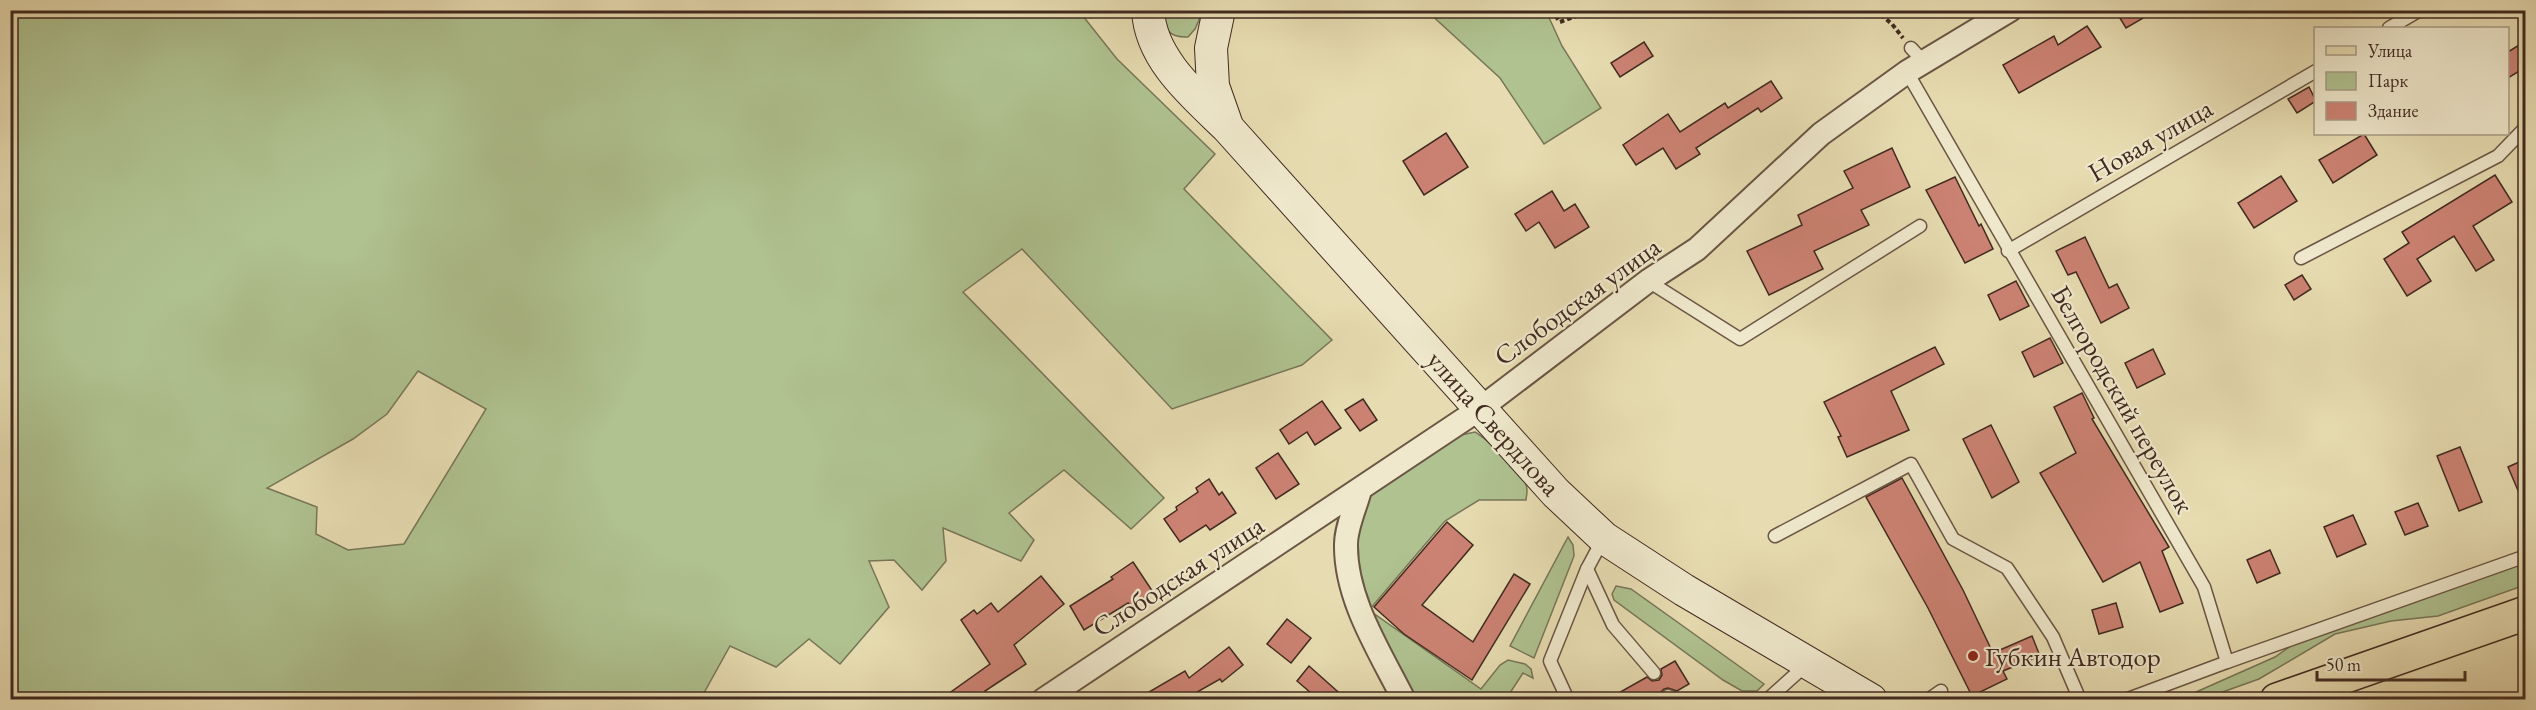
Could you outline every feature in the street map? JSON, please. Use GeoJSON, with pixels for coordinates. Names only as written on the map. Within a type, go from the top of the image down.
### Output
{"type":"FeatureCollection","features":[{"type":"Feature","properties":{"kind":"main road","name":"улица Свердлова"},"geometry":{"type":"LineString","coordinates":[[1148,10],[1149,22],[1159,47],[1180,82],[1227,127],[1556,493],[1604,538],[1684,590],[1808,663]]}},
{"type":"Feature","properties":{"kind":"main road","name":"улица Свердлова"},"geometry":{"type":"LineString","coordinates":[[1219,10],[1211,57],[1213,86],[1227,127]]}},
{"type":"Feature","properties":{"kind":"main road"},"geometry":{"type":"LineString","coordinates":[[2277,699],[2526,613]]}},
{"type":"Feature","properties":{"kind":"main road"},"geometry":{"type":"LineString","coordinates":[[2342,699],[2526,638]]}},
{"type":"Feature","properties":{"kind":"main road"},"geometry":{"type":"LineString","coordinates":[[1808,663],[1826,699]]}},
{"type":"Feature","properties":{"kind":"main road"},"geometry":{"type":"LineString","coordinates":[[1808,663],[1844,699]]}},
{"type":"Feature","properties":{"kind":"main road"},"geometry":{"type":"LineString","coordinates":[[1808,663],[1871,699]]}},
{"type":"Feature","properties":{"kind":"street","name":"Слободская улица"},"geometry":{"type":"LineString","coordinates":[[1043,699],[1481,408],[1648,281],[1697,249],[1821,134],[1914,60],[2010,10]]}},
{"type":"Feature","properties":{"kind":"street"},"geometry":{"type":"LineString","coordinates":[[1360,490],[1346,542],[1349,579],[1366,625],[1404,699]]}},
{"type":"Feature","properties":{"kind":"lane"},"geometry":{"type":"LineString","coordinates":[[2391,27],[2420,10]]}},
{"type":"Feature","properties":{"kind":"lane","name":"Белгородский переулок"},"geometry":{"type":"LineString","coordinates":[[1914,60],[2008,251],[2204,587],[2227,662]]}},
{"type":"Feature","properties":{"kind":"lane","name":"Новая улица"},"geometry":{"type":"LineString","coordinates":[[2008,251],[2314,72]]}},
{"type":"Feature","properties":{"kind":"lane"},"geometry":{"type":"LineString","coordinates":[[2301,258],[2498,156],[2526,127]]}},
{"type":"Feature","properties":{"kind":"lane"},"geometry":{"type":"LineString","coordinates":[[1648,281],[1740,339],[1920,226]]}},
{"type":"Feature","properties":{"kind":"lane"},"geometry":{"type":"LineString","coordinates":[[1775,536],[1911,464],[1953,538],[2007,568],[2053,637],[2080,699]]}},
{"type":"Feature","properties":{"kind":"lane"},"geometry":{"type":"LineString","coordinates":[[1568,699],[1550,661],[1587,569],[1604,538]]}},
{"type":"Feature","properties":{"kind":"lane"},"geometry":{"type":"LineString","coordinates":[[2125,699],[2526,556]]}},
{"type":"Feature","properties":{"kind":"lane"},"geometry":{"type":"LineString","coordinates":[[1587,569],[1613,625],[1654,673]]}},
{"type":"Feature","properties":{"kind":"lane"},"geometry":{"type":"LineString","coordinates":[[1767,699],[1808,663]]}},
{"type":"Feature","properties":{"kind":"lane"},"geometry":{"type":"LineString","coordinates":[[1928,699],[1941,692]]}},
{"type":"Feature","properties":{"kind":"path"},"geometry":{"type":"LineString","coordinates":[[1551,10],[1560,22],[1593,10]]}},
{"type":"Feature","properties":{"kind":"path"},"geometry":{"type":"LineString","coordinates":[[1875,10],[1892,24],[1914,60]]}},
{"type":"Feature","properties":{"kind":"green space"},"geometry":{"type":"Polygon","coordinates":[[[1158,10],[1203,11],[1195,29],[1188,37],[1181,37],[1168,31],[1158,10]]]}},
{"type":"Feature","properties":{"kind":"green space"},"geometry":{"type":"Polygon","coordinates":[[[10,11],[1079,11],[1117,59],[1215,154],[1184,189],[1332,340],[1302,365],[1172,409],[1022,249],[963,292],[1164,498],[1131,529],[1064,470],[1009,513],[1034,540],[1021,561],[943,528],[946,561],[922,590],[894,560],[869,561],[889,607],[840,664],[809,639],[776,667],[730,646],[700,700],[14,699],[10,690],[10,11]],[[418,371],[387,414],[353,439],[267,488],[317,507],[316,534],[348,550],[404,544],[486,409],[418,371]]]}},
{"type":"Feature","properties":{"kind":"green space"},"geometry":{"type":"Polygon","coordinates":[[[1427,11],[1546,11],[1562,46],[1601,108],[1544,144],[1500,78],[1427,11]]]}},
{"type":"Feature","properties":{"kind":"green space"},"geometry":{"type":"Polygon","coordinates":[[[1475,432],[1502,455],[1522,477],[1527,486],[1526,500],[1479,500],[1445,521],[1369,610],[1481,689],[1500,665],[1508,660],[1525,664],[1531,669],[1533,678],[1523,673],[1506,699],[1412,699],[1370,620],[1357,574],[1355,536],[1371,490],[1456,436],[1475,432]]]}},
{"type":"Feature","properties":{"kind":"green space"},"geometry":{"type":"Polygon","coordinates":[[[1568,537],[1573,545],[1574,556],[1534,658],[1510,646],[1568,537]]]}},
{"type":"Feature","properties":{"kind":"green space"},"geometry":{"type":"Polygon","coordinates":[[[2525,554],[2525,585],[2438,616],[2391,621],[2335,634],[2259,679],[2203,699],[2178,700],[2275,657],[2318,627],[2525,554]]]}},
{"type":"Feature","properties":{"kind":"green space"},"geometry":{"type":"Polygon","coordinates":[[[1616,586],[1631,589],[1764,684],[1757,691],[1742,691],[1723,680],[1614,600],[1612,594],[1616,586]]]}},
{"type":"Feature","properties":{"kind":"building"},"geometry":{"type":"Polygon","coordinates":[[[2115,10],[2157,10],[2126,28],[2115,10]]]}},
{"type":"Feature","properties":{"kind":"building"},"geometry":{"type":"Polygon","coordinates":[[[2087,26],[2101,47],[2019,93],[2003,65],[2054,36],[2058,45],[2087,26]]]}},
{"type":"Feature","properties":{"kind":"building"},"geometry":{"type":"Polygon","coordinates":[[[1644,42],[1653,56],[1620,77],[1611,63],[1644,42]]]}},
{"type":"Feature","properties":{"kind":"building"},"geometry":{"type":"Polygon","coordinates":[[[2519,45],[2526,56],[2526,67],[2509,77],[2509,51],[2519,45]]]}},
{"type":"Feature","properties":{"kind":"building"},"geometry":{"type":"Polygon","coordinates":[[[1771,81],[1782,98],[1761,112],[1758,108],[1696,148],[1700,154],[1676,169],[1663,148],[1636,165],[1623,145],[1668,114],[1680,132],[1725,103],[1728,108],[1771,81]]]}},
{"type":"Feature","properties":{"kind":"building"},"geometry":{"type":"Polygon","coordinates":[[[2309,87],[2314,102],[2297,113],[2288,99],[2309,87]]]}},
{"type":"Feature","properties":{"kind":"building"},"geometry":{"type":"Polygon","coordinates":[[[1446,133],[1468,167],[1424,195],[1403,161],[1446,133]]]}},
{"type":"Feature","properties":{"kind":"building"},"geometry":{"type":"Polygon","coordinates":[[[2362,135],[2365,135],[2377,155],[2333,183],[2319,160],[2362,135]]]}},
{"type":"Feature","properties":{"kind":"building"},"geometry":{"type":"Polygon","coordinates":[[[1892,148],[1910,187],[1861,210],[1869,225],[1814,251],[1823,269],[1769,295],[1747,251],[1802,225],[1798,215],[1853,188],[1844,171],[1892,148]]]}},
{"type":"Feature","properties":{"kind":"building"},"geometry":{"type":"Polygon","coordinates":[[[2495,175],[2512,202],[2473,226],[2494,260],[2476,271],[2454,236],[2417,259],[2431,281],[2407,296],[2384,259],[2409,243],[2402,232],[2495,175]]]}},
{"type":"Feature","properties":{"kind":"building"},"geometry":{"type":"Polygon","coordinates":[[[2281,176],[2297,201],[2254,228],[2238,203],[2281,176]]]}},
{"type":"Feature","properties":{"kind":"building"},"geometry":{"type":"Polygon","coordinates":[[[1955,177],[1993,249],[1965,263],[1926,190],[1955,177]]]}},
{"type":"Feature","properties":{"kind":"building"},"geometry":{"type":"Polygon","coordinates":[[[1552,191],[1564,211],[1575,204],[1589,227],[1555,248],[1539,222],[1526,231],[1515,214],[1552,191]]]}},
{"type":"Feature","properties":{"kind":"building"},"geometry":{"type":"Polygon","coordinates":[[[2085,237],[2109,288],[2117,284],[2129,308],[2101,323],[2076,272],[2068,275],[2056,251],[2085,237]]]}},
{"type":"Feature","properties":{"kind":"building"},"geometry":{"type":"Polygon","coordinates":[[[2302,275],[2311,289],[2294,300],[2285,285],[2302,275]]]}},
{"type":"Feature","properties":{"kind":"building"},"geometry":{"type":"Polygon","coordinates":[[[2016,281],[2029,306],[2000,320],[1988,295],[2016,281]]]}},
{"type":"Feature","properties":{"kind":"building"},"geometry":{"type":"Polygon","coordinates":[[[2050,338],[2063,363],[2034,377],[2022,352],[2050,338]]]}},
{"type":"Feature","properties":{"kind":"building"},"geometry":{"type":"Polygon","coordinates":[[[1935,347],[1944,364],[1891,391],[1909,430],[1847,457],[1838,437],[1841,436],[1824,402],[1935,347]]]}},
{"type":"Feature","properties":{"kind":"building"},"geometry":{"type":"Polygon","coordinates":[[[2153,349],[2165,374],[2137,388],[2125,363],[2153,349]]]}},
{"type":"Feature","properties":{"kind":"building"},"geometry":{"type":"Polygon","coordinates":[[[2082,393],[2094,418],[2092,419],[2169,547],[2162,551],[2183,603],[2160,612],[2140,562],[2103,582],[2040,473],[2076,453],[2054,407],[2082,393]]]}},
{"type":"Feature","properties":{"kind":"building"},"geometry":{"type":"Polygon","coordinates":[[[1363,399],[1377,420],[1360,431],[1345,410],[1363,399]]]}},
{"type":"Feature","properties":{"kind":"building"},"geometry":{"type":"Polygon","coordinates":[[[1322,401],[1341,428],[1315,445],[1307,432],[1289,444],[1280,430],[1322,401]]]}},
{"type":"Feature","properties":{"kind":"building"},"geometry":{"type":"Polygon","coordinates":[[[1991,425],[2019,482],[1992,498],[1963,439],[1991,425]]]}},
{"type":"Feature","properties":{"kind":"building"},"geometry":{"type":"Polygon","coordinates":[[[2460,447],[2482,502],[2459,511],[2437,456],[2460,447]]]}},
{"type":"Feature","properties":{"kind":"building"},"geometry":{"type":"Polygon","coordinates":[[[1278,453],[1299,484],[1276,499],[1256,468],[1278,453]]]}},
{"type":"Feature","properties":{"kind":"building"},"geometry":{"type":"Polygon","coordinates":[[[2526,459],[2526,507],[2525,507],[2508,467],[2526,459]]]}},
{"type":"Feature","properties":{"kind":"building"},"geometry":{"type":"Polygon","coordinates":[[[1902,478],[1963,590],[1993,653],[2032,636],[2040,656],[2003,671],[2007,679],[1972,696],[1928,608],[1866,497],[1902,478]]]}},
{"type":"Feature","properties":{"kind":"building"},"geometry":{"type":"Polygon","coordinates":[[[1209,479],[1219,495],[1222,492],[1236,513],[1210,530],[1206,525],[1180,542],[1164,519],[1177,510],[1176,507],[1198,492],[1196,488],[1209,479]]]}},
{"type":"Feature","properties":{"kind":"building"},"geometry":{"type":"Polygon","coordinates":[[[2418,503],[2428,526],[2405,535],[2395,512],[2418,503]]]}},
{"type":"Feature","properties":{"kind":"building"},"geometry":{"type":"Polygon","coordinates":[[[2353,515],[2366,544],[2337,557],[2324,527],[2353,515]]]}},
{"type":"Feature","properties":{"kind":"building"},"geometry":{"type":"Polygon","coordinates":[[[1447,522],[1473,545],[1422,605],[1473,642],[1514,574],[1530,584],[1472,680],[1404,634],[1374,607],[1447,522]]]}},
{"type":"Feature","properties":{"kind":"building"},"geometry":{"type":"Polygon","coordinates":[[[2270,550],[2280,573],[2257,583],[2247,560],[2270,550]]]}},
{"type":"Feature","properties":{"kind":"building"},"geometry":{"type":"Polygon","coordinates":[[[1133,562],[1153,592],[1131,606],[1128,603],[1084,630],[1070,606],[1113,579],[1111,577],[1133,562]]]}},
{"type":"Feature","properties":{"kind":"building"},"geometry":{"type":"Polygon","coordinates":[[[1041,576],[1064,604],[1014,645],[1026,664],[985,691],[991,699],[941,699],[990,664],[961,620],[974,610],[977,614],[991,603],[998,612],[1041,576]]]}},
{"type":"Feature","properties":{"kind":"building"},"geometry":{"type":"Polygon","coordinates":[[[2116,603],[2123,627],[2099,634],[2092,610],[2116,603]]]}},
{"type":"Feature","properties":{"kind":"building"},"geometry":{"type":"Polygon","coordinates":[[[1287,619],[1311,638],[1291,663],[1267,644],[1287,619]]]}},
{"type":"Feature","properties":{"kind":"building"},"geometry":{"type":"Polygon","coordinates":[[[1229,647],[1243,665],[1222,682],[1220,679],[1185,699],[1137,699],[1185,671],[1189,678],[1229,647]]]}},
{"type":"Feature","properties":{"kind":"building"},"geometry":{"type":"Polygon","coordinates":[[[1675,661],[1689,684],[1677,691],[1664,689],[1660,693],[1661,699],[1608,699],[1647,677],[1652,681],[1659,680],[1662,675],[1661,669],[1675,661]]]}},
{"type":"Feature","properties":{"kind":"building"},"geometry":{"type":"Polygon","coordinates":[[[1309,666],[1346,699],[1318,699],[1297,681],[1309,666]]]}},
{"type":"Feature","properties":{"kind":"place","name":"Губкин Автодор"},"geometry":{"type":"Point","coordinates":[1973,656]}}]}
